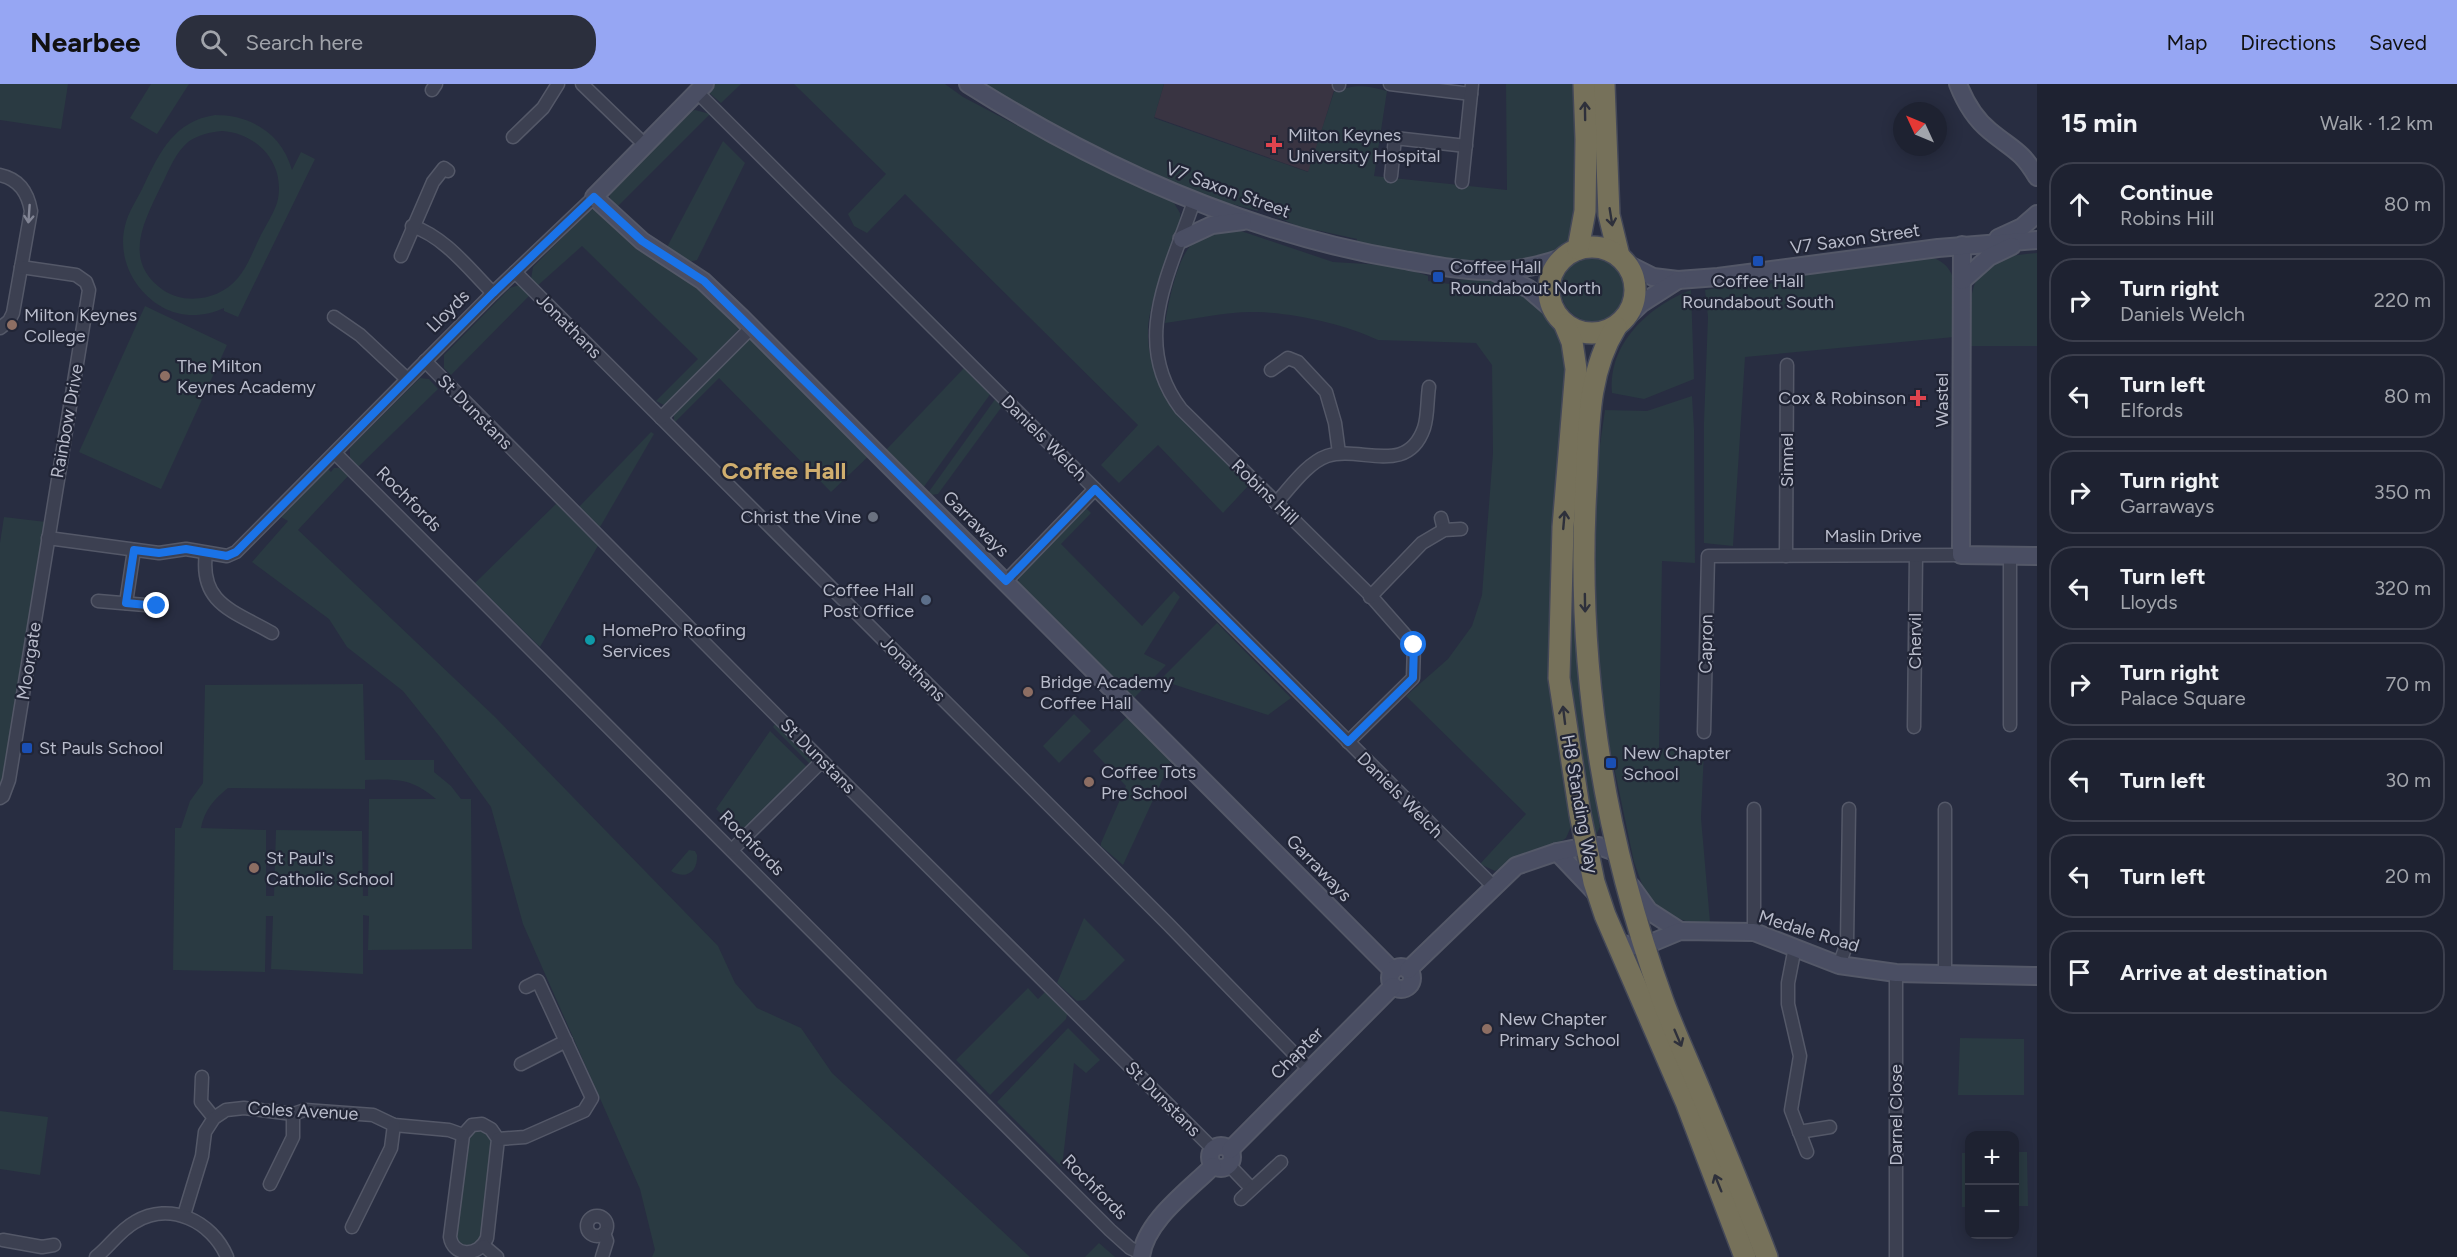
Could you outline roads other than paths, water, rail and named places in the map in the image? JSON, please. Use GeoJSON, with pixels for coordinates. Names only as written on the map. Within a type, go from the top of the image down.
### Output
{"type":"FeatureCollection","features":[{"type":"Feature","properties":{"kind":"highway"},"geometry":{"type":"LineString","coordinates":[[1584,84],[1596,139],[1607,178],[1609,215],[1623,260],[1635,285],[1632,307],[1621,322],[1604,333],[1590,334],[1577,332],[1559,317],[1549,298],[1551,275],[1571,253],[1585,211],[1584,176],[1596,139],[1604,84]]}},
{"type":"Feature","properties":{"kind":"highway"},"geometry":{"type":"LineString","coordinates":[[1571,253],[1599,247],[1623,260]]}},
{"type":"Feature","properties":{"kind":"highway","name":"H8 Standing Way"},"geometry":{"type":"LineString","coordinates":[[1559,317],[1572,342],[1585,377],[1582,418],[1587,650],[1598,757],[1607,804],[1610,858],[1596,894],[1630,944],[1663,1003],[1742,1216]]}},
{"type":"Feature","properties":{"kind":"highway","name":"H8 Standing Way"},"geometry":{"type":"LineString","coordinates":[[1585,377],[1621,322]]}},
{"type":"Feature","properties":{"kind":"highway","name":"H8 Standing Way"},"geometry":{"type":"LineString","coordinates":[[1582,418],[1563,527],[1559,678],[1569,757],[1610,858],[1637,905],[1630,944],[1633,981],[1686,1102],[1759,1255]]}},
{"type":"Feature","properties":{"kind":"street"},"geometry":{"type":"LineString","coordinates":[[513,137],[543,108],[558,84]]}},
{"type":"Feature","properties":{"kind":"street"},"geometry":{"type":"LineString","coordinates":[[582,84],[644,144]]}},
{"type":"Feature","properties":{"kind":"street","name":"V7 Saxon Street"},"geometry":{"type":"LineString","coordinates":[[968,84],[1025,120],[1095,157],[1194,201],[1312,241],[1445,268],[1495,272],[1540,266],[1571,253]]}},
{"type":"Feature","properties":{"kind":"street"},"geometry":{"type":"LineString","coordinates":[[1390,84],[1472,89],[1462,182]]}},
{"type":"Feature","properties":{"kind":"street"},"geometry":{"type":"LineString","coordinates":[[1958,84],[1967,106],[1988,130],[2020,152],[2037,177]]}},
{"type":"Feature","properties":{"kind":"street","name":"Lloyds"},"geometry":{"type":"LineString","coordinates":[[211,554],[227,556],[249,542],[407,379],[594,197],[701,88]]}},
{"type":"Feature","properties":{"kind":"street","name":"Daniels Welch"},"geometry":{"type":"LineString","coordinates":[[701,88],[1095,489],[1493,886]]}},
{"type":"Feature","properties":{"kind":"street"},"geometry":{"type":"LineString","coordinates":[[1391,176],[1395,138],[1466,146]]}},
{"type":"Feature","properties":{"kind":"street"},"geometry":{"type":"LineString","coordinates":[[401,256],[412,226],[433,182],[444,168],[448,171]]}},
{"type":"Feature","properties":{"kind":"street"},"geometry":{"type":"LineString","coordinates":[[0,175],[15,180],[23,188],[29,200],[30,211],[13,313],[9,321],[0,328]]}},
{"type":"Feature","properties":{"kind":"street","name":"Garraways"},"geometry":{"type":"LineString","coordinates":[[594,197],[642,241],[704,281],[752,327],[1398,975]]}},
{"type":"Feature","properties":{"kind":"street","name":"Robins Hill"},"geometry":{"type":"LineString","coordinates":[[1194,201],[1160,306],[1155,334],[1156,355],[1164,380],[1181,408],[1370,597],[1414,645],[1413,678],[1348,742]]}},
{"type":"Feature","properties":{"kind":"street"},"geometry":{"type":"LineString","coordinates":[[1983,243],[2012,232],[2037,214]]}},
{"type":"Feature","properties":{"kind":"street"},"geometry":{"type":"LineString","coordinates":[[1182,239],[1212,225],[1250,221]]}},
{"type":"Feature","properties":{"kind":"street"},"geometry":{"type":"LineString","coordinates":[[412,226],[425,230],[439,240],[493,293]]}},
{"type":"Feature","properties":{"kind":"street"},"geometry":{"type":"LineString","coordinates":[[1962,281],[1989,257],[2029,240]]}},
{"type":"Feature","properties":{"kind":"street","name":"V7 Saxon Street"},"geometry":{"type":"LineString","coordinates":[[1623,260],[1653,277],[1680,280],[1962,245],[2029,240]]}},
{"type":"Feature","properties":{"kind":"street","name":"Wastel"},"geometry":{"type":"LineString","coordinates":[[1961,555],[1962,245]]}},
{"type":"Feature","properties":{"kind":"street","name":"Rainbow Drive"},"geometry":{"type":"LineString","coordinates":[[21,267],[76,275],[87,282],[89,290],[50,521]]}},
{"type":"Feature","properties":{"kind":"street","name":"Jonathans"},"geometry":{"type":"LineString","coordinates":[[515,272],[1168,924],[1309,1069]]}},
{"type":"Feature","properties":{"kind":"street","name":"V7 Saxon Street"},"geometry":{"type":"LineString","coordinates":[[1495,272],[1529,289],[1559,317]]}},
{"type":"Feature","properties":{"kind":"street","name":"V7 Saxon Street"},"geometry":{"type":"LineString","coordinates":[[1621,322],[1642,303],[1680,280]]}},
{"type":"Feature","properties":{"kind":"street"},"geometry":{"type":"LineString","coordinates":[[334,317],[360,335],[407,379]]}},
{"type":"Feature","properties":{"kind":"street"},"geometry":{"type":"LineString","coordinates":[[661,418],[752,327]]}},
{"type":"Feature","properties":{"kind":"street"},"geometry":{"type":"LineString","coordinates":[[1271,370],[1288,358],[1298,362],[1326,392],[1335,423],[1339,453]]}},
{"type":"Feature","properties":{"kind":"street","name":"St Dunstans"},"geometry":{"type":"LineString","coordinates":[[425,362],[1251,1188]]}},
{"type":"Feature","properties":{"kind":"street","name":"Simnel"},"geometry":{"type":"LineString","coordinates":[[1786,556],[1787,365]]}},
{"type":"Feature","properties":{"kind":"street"},"geometry":{"type":"LineString","coordinates":[[1276,503],[1312,466],[1324,457],[1339,453],[1392,457],[1407,451],[1418,441],[1425,426],[1429,387]]}},
{"type":"Feature","properties":{"kind":"street","name":"Rochfords"},"geometry":{"type":"LineString","coordinates":[[335,453],[1110,1230],[1141,1255]]}},
{"type":"Feature","properties":{"kind":"street"},"geometry":{"type":"LineString","coordinates":[[1006,581],[1095,489]]}},
{"type":"Feature","properties":{"kind":"street","name":"Moorgate"},"geometry":{"type":"LineString","coordinates":[[0,798],[9,780],[50,521]]}},
{"type":"Feature","properties":{"kind":"street"},"geometry":{"type":"LineString","coordinates":[[1370,597],[1442,524],[1461,529]]}},
{"type":"Feature","properties":{"kind":"street"},"geometry":{"type":"LineString","coordinates":[[48,538],[159,553],[186,549],[211,554],[204,570],[210,591],[225,607],[272,633]]}},
{"type":"Feature","properties":{"kind":"street"},"geometry":{"type":"LineString","coordinates":[[126,603],[134,550]]}},
{"type":"Feature","properties":{"kind":"street","name":"Maslin Drive"},"geometry":{"type":"LineString","coordinates":[[1708,556],[2037,556]]}},
{"type":"Feature","properties":{"kind":"street","name":"Capron"},"geometry":{"type":"LineString","coordinates":[[1704,732],[1708,556]]}},
{"type":"Feature","properties":{"kind":"street","name":"Chervil"},"geometry":{"type":"LineString","coordinates":[[1914,727],[1916,556]]}},
{"type":"Feature","properties":{"kind":"street"},"geometry":{"type":"LineString","coordinates":[[2010,557],[2010,724]]}},
{"type":"Feature","properties":{"kind":"street"},"geometry":{"type":"LineString","coordinates":[[98,601],[157,606]]}},
{"type":"Feature","properties":{"kind":"street"},"geometry":{"type":"LineString","coordinates":[[732,850],[822,761]]}},
{"type":"Feature","properties":{"kind":"street"},"geometry":{"type":"LineString","coordinates":[[1945,808],[1945,975]]}},
{"type":"Feature","properties":{"kind":"street"},"geometry":{"type":"LineString","coordinates":[[1754,809],[1754,932]]}},
{"type":"Feature","properties":{"kind":"street"},"geometry":{"type":"LineString","coordinates":[[1839,965],[1847,944],[1849,809]]}},
{"type":"Feature","properties":{"kind":"street"},"geometry":{"type":"LineString","coordinates":[[1557,852],[1596,894]]}},
{"type":"Feature","properties":{"kind":"street","name":"Chapter"},"geometry":{"type":"LineString","coordinates":[[1141,1255],[1146,1237],[1156,1222],[1309,1069],[1398,975],[1516,866],[1557,852],[1610,858]]}},
{"type":"Feature","properties":{"kind":"street"},"geometry":{"type":"LineString","coordinates":[[1637,905],[1680,931]]}},
{"type":"Feature","properties":{"kind":"street","name":"Medale Road"},"geometry":{"type":"LineString","coordinates":[[1630,944],[1680,931],[1754,932],[1839,965],[1896,973],[2037,976]]}},
{"type":"Feature","properties":{"kind":"street"},"geometry":{"type":"LineString","coordinates":[[1795,947],[1788,983],[1788,1004],[1800,1056],[1791,1110],[1807,1152]]}},
{"type":"Feature","properties":{"kind":"street","name":"Darnel Close"},"geometry":{"type":"LineString","coordinates":[[1896,973],[1896,1257]]}},
{"type":"Feature","properties":{"kind":"street"},"geometry":{"type":"LineString","coordinates":[[498,1139],[525,1137],[584,1111],[589,1106],[591,1094],[538,981],[526,987]]}},
{"type":"Feature","properties":{"kind":"street"},"geometry":{"type":"LineString","coordinates":[[521,1064],[567,1041]]}},
{"type":"Feature","properties":{"kind":"street"},"geometry":{"type":"LineString","coordinates":[[184,1215],[202,1156],[205,1132],[214,1118],[201,1102],[202,1077]]}},
{"type":"Feature","properties":{"kind":"street","name":"Coles Avenue"},"geometry":{"type":"LineString","coordinates":[[214,1118],[226,1110],[244,1108],[293,1114],[305,1110],[373,1115],[394,1125],[449,1130],[463,1135]]}},
{"type":"Feature","properties":{"kind":"street"},"geometry":{"type":"LineString","coordinates":[[270,1184],[293,1137],[293,1114]]}},
{"type":"Feature","properties":{"kind":"street"},"geometry":{"type":"LineString","coordinates":[[482,1124],[491,1128],[498,1139],[484,1246],[480,1252],[469,1256],[458,1253],[451,1243],[463,1135],[472,1125],[482,1124]]}},
{"type":"Feature","properties":{"kind":"street"},"geometry":{"type":"LineString","coordinates":[[352,1227],[391,1148],[394,1125]]}},
{"type":"Feature","properties":{"kind":"street"},"geometry":{"type":"LineString","coordinates":[[1798,1132],[1830,1127]]}},
{"type":"Feature","properties":{"kind":"street"},"geometry":{"type":"LineString","coordinates":[[1241,1199],[1281,1162]]}},
{"type":"Feature","properties":{"kind":"street"},"geometry":{"type":"LineString","coordinates":[[105,1255],[125,1229],[144,1217],[157,1214],[184,1215],[210,1232],[219,1242],[227,1257]]}},
{"type":"Feature","properties":{"kind":"street"},"geometry":{"type":"LineString","coordinates":[[602,1257],[607,1241],[604,1233]]}},
{"type":"Feature","properties":{"kind":"street"},"geometry":{"type":"LineString","coordinates":[[3,1240],[26,1251],[54,1245]]}},
{"type":"Feature","properties":{"kind":"street"},"geometry":{"type":"LineString","coordinates":[[484,1246],[497,1257]]}},
{"type":"Feature","properties":{"kind":"place","name":"Milton Keynes University Hospital"},"geometry":{"type":"Point","coordinates":[1274,145]}},
{"type":"Feature","properties":{"kind":"place","name":"Coffee Hall Roundabout South"},"geometry":{"type":"Point","coordinates":[1758,261]}},
{"type":"Feature","properties":{"kind":"place","name":"Coffee Hall Roundabout North"},"geometry":{"type":"Point","coordinates":[1438,277]}},
{"type":"Feature","properties":{"kind":"place","name":"Milton Keynes College"},"geometry":{"type":"Point","coordinates":[12,325]}},
{"type":"Feature","properties":{"kind":"place","name":"The Milton Keynes Academy"},"geometry":{"type":"Point","coordinates":[165,376]}},
{"type":"Feature","properties":{"kind":"place","name":"Cox & Robinson"},"geometry":{"type":"Point","coordinates":[1918,398]}},
{"type":"Feature","properties":{"kind":"place","name":"Christ the Vine"},"geometry":{"type":"Point","coordinates":[873,517]}},
{"type":"Feature","properties":{"kind":"place","name":"Coffee Hall Post Office"},"geometry":{"type":"Point","coordinates":[926,600]}},
{"type":"Feature","properties":{"kind":"place","name":"HomePro Roofing Services"},"geometry":{"type":"Point","coordinates":[590,640]}},
{"type":"Feature","properties":{"kind":"place","name":"Bridge Academy Coffee Hall"},"geometry":{"type":"Point","coordinates":[1028,692]}},
{"type":"Feature","properties":{"kind":"place","name":"St Pauls School"},"geometry":{"type":"Point","coordinates":[27,748]}},
{"type":"Feature","properties":{"kind":"place","name":"New Chapter School"},"geometry":{"type":"Point","coordinates":[1611,763]}},
{"type":"Feature","properties":{"kind":"place","name":"Coffee Tots Pre School"},"geometry":{"type":"Point","coordinates":[1089,782]}},
{"type":"Feature","properties":{"kind":"place","name":"St Paul's Catholic School"},"geometry":{"type":"Point","coordinates":[254,868]}},
{"type":"Feature","properties":{"kind":"place","name":"New Chapter Primary School"},"geometry":{"type":"Point","coordinates":[1487,1029]}},
{"type":"Feature","properties":{"kind":"district","name":"Coffee Hall"},"geometry":{"type":"Point","coordinates":[784,471]}}]}
